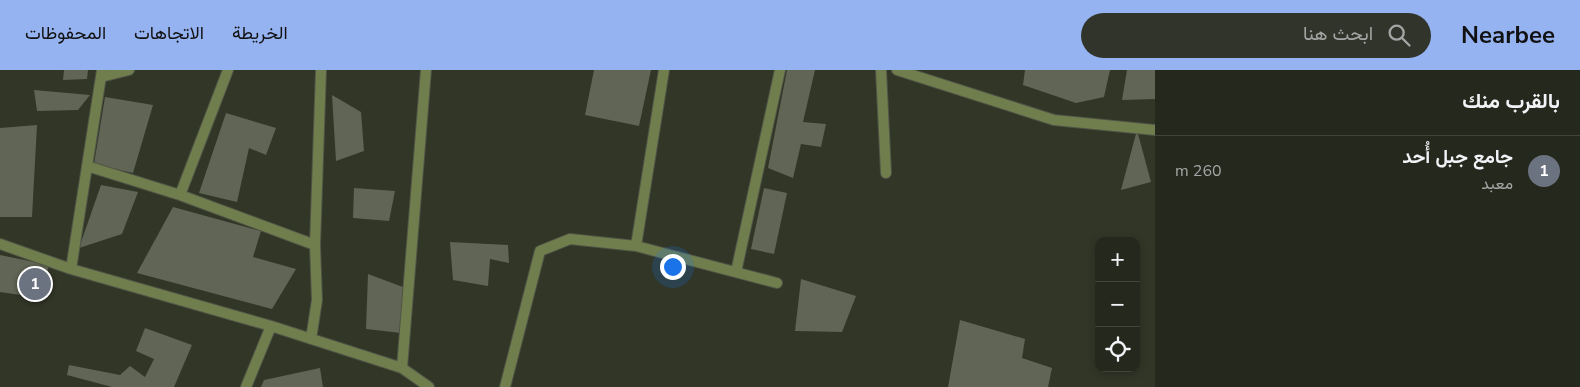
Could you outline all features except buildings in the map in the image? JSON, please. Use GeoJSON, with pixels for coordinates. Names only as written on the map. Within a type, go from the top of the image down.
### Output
{"type":"FeatureCollection","features":[{"type":"Feature","properties":{"kind":"street"},"geometry":{"type":"LineString","coordinates":[[71,269],[102,73],[129,70]]}},
{"type":"Feature","properties":{"kind":"street"},"geometry":{"type":"LineString","coordinates":[[180,195],[228,70]]}},
{"type":"Feature","properties":{"kind":"street"},"geometry":{"type":"LineString","coordinates":[[311,339],[317,300],[315,245],[321,70]]}},
{"type":"Feature","properties":{"kind":"street"},"geometry":{"type":"LineString","coordinates":[[402,368],[426,70]]}},
{"type":"Feature","properties":{"kind":"street"},"geometry":{"type":"LineString","coordinates":[[636,246],[664,70]]}},
{"type":"Feature","properties":{"kind":"street"},"geometry":{"type":"LineString","coordinates":[[736,272],[780,70]]}},
{"type":"Feature","properties":{"kind":"street"},"geometry":{"type":"LineString","coordinates":[[881,70],[886,172]]}},
{"type":"Feature","properties":{"kind":"street"},"geometry":{"type":"LineString","coordinates":[[897,70],[1054,120],[1155,130]]}},
{"type":"Feature","properties":{"kind":"street"},"geometry":{"type":"LineString","coordinates":[[87,166],[180,195],[315,245]]}},
{"type":"Feature","properties":{"kind":"street"},"geometry":{"type":"LineString","coordinates":[[505,387],[540,251],[570,239],[636,246],[777,283]]}},
{"type":"Feature","properties":{"kind":"street"},"geometry":{"type":"LineString","coordinates":[[0,244],[71,269],[270,326],[402,368],[429,387]]}},
{"type":"Feature","properties":{"kind":"street"},"geometry":{"type":"LineString","coordinates":[[246,387],[270,326]]}},
{"type":"Feature","properties":{"kind":"place","name":"جامع جبل أُحد"},"geometry":{"type":"Point","coordinates":[35,284]}}]}
